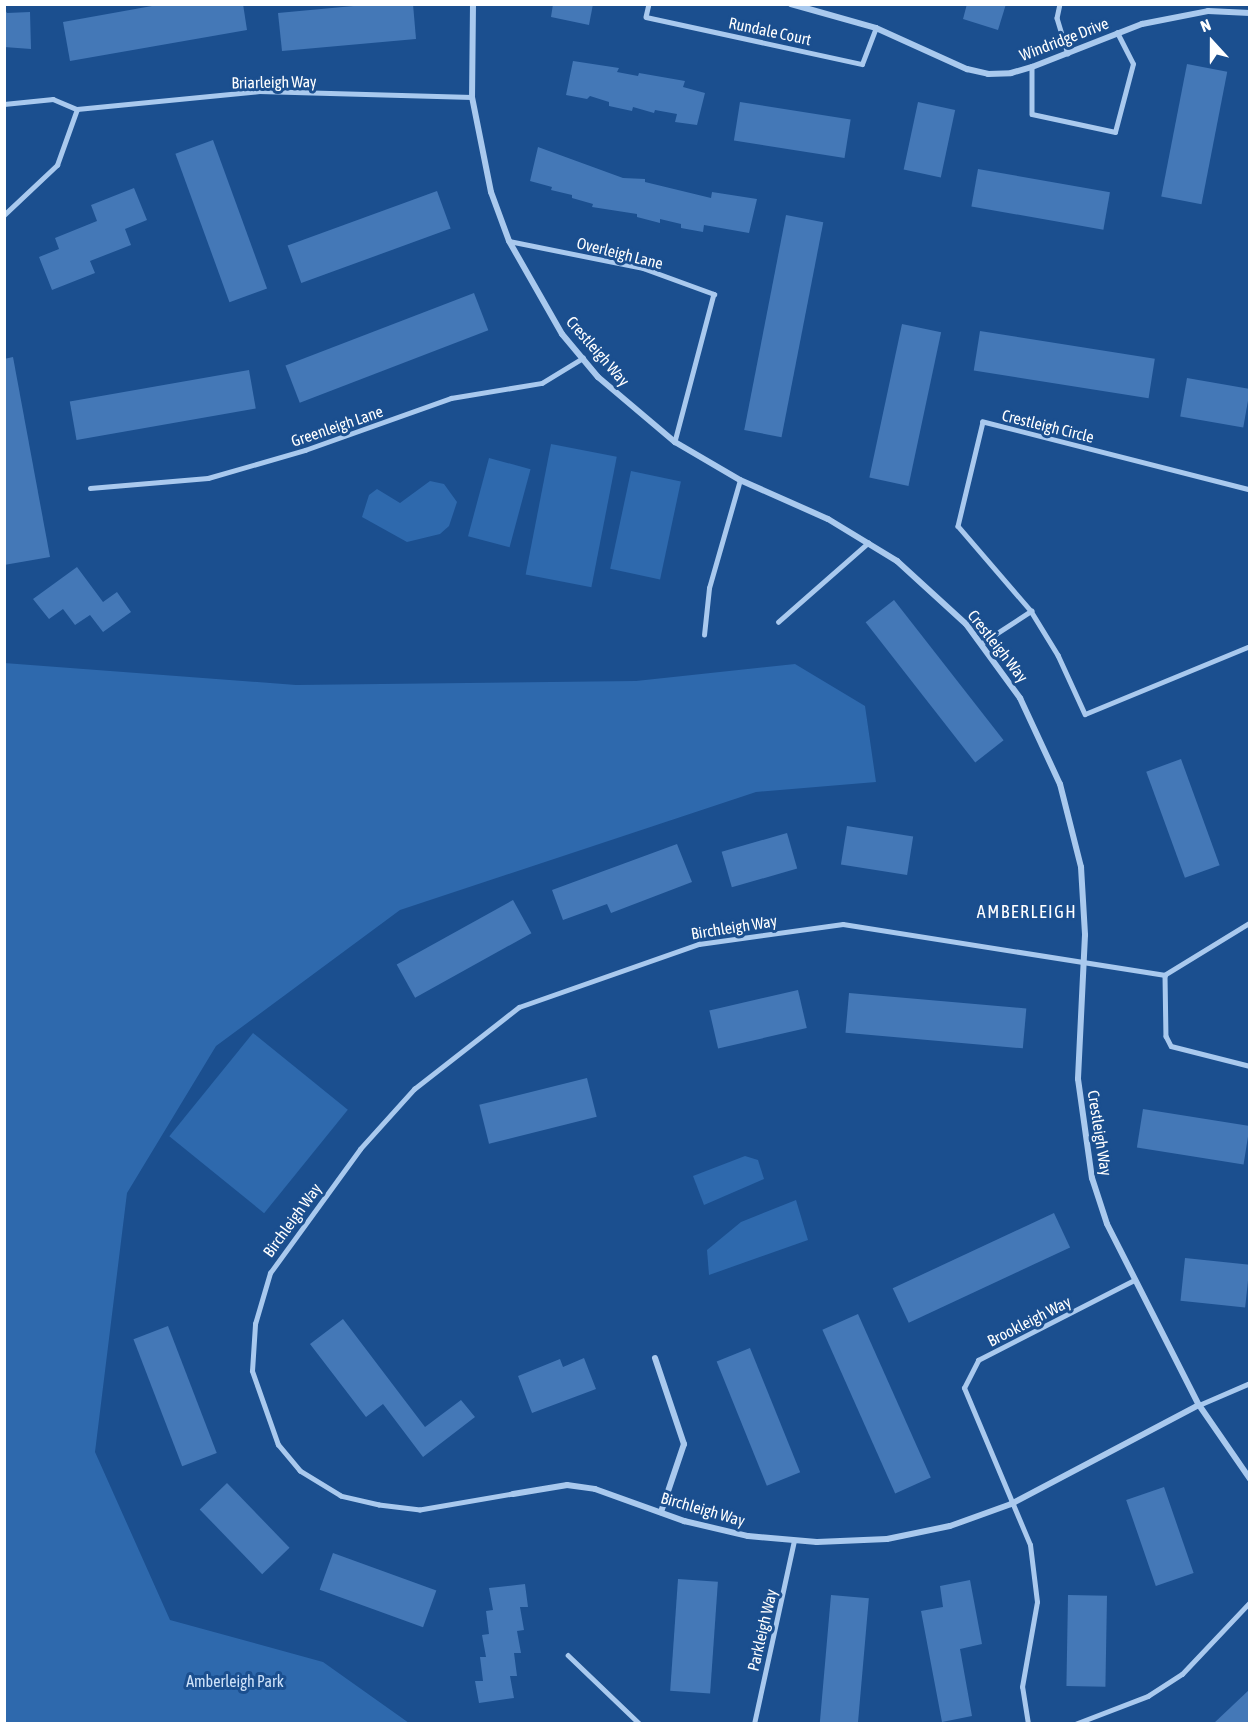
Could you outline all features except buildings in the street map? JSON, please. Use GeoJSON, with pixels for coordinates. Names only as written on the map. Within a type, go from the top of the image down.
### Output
{"type":"FeatureCollection","features":[{"type":"Feature","properties":{"kind":"street","name":"Crestleigh Way"},"geometry":{"type":"LineString","coordinates":[[473,4],[472,97],[482,156],[509,241],[537,294],[583,358],[628,406],[675,442],[740,480],[828,519],[869,542],[931,590],[981,643],[1020,698],[1060,784],[1081,867],[1083,964],[1078,1079],[1083,1131],[1107,1224],[1199,1405],[1250,1479]]}},
{"type":"Feature","properties":{"kind":"street","name":"Windridge Drive"},"geometry":{"type":"LineString","coordinates":[[791,4],[810,7],[876,27],[967,69],[1011,73],[1142,24],[1207,8],[1250,13]]}},
{"type":"Feature","properties":{"kind":"street"},"geometry":{"type":"LineString","coordinates":[[655,1358],[684,1444],[661,1512]]}},
{"type":"Feature","properties":{"kind":"street","name":"Birchleigh Way"},"geometry":{"type":"LineString","coordinates":[[513,1494],[567,1485],[595,1489],[661,1512],[748,1536],[794,1541],[887,1539],[950,1526],[1011,1504],[1199,1405]]}},
{"type":"Feature","properties":{"kind":"lane","name":"Rundale Court"},"geometry":{"type":"LineString","coordinates":[[649,4],[646,17],[862,64],[876,27]]}},
{"type":"Feature","properties":{"kind":"lane"},"geometry":{"type":"LineString","coordinates":[[1060,4],[1057,18],[1068,53]]}},
{"type":"Feature","properties":{"kind":"lane"},"geometry":{"type":"LineString","coordinates":[[1032,67],[1032,114],[1115,132],[1134,64],[1118,33]]}},
{"type":"Feature","properties":{"kind":"lane","name":"Briarleigh Way"},"geometry":{"type":"LineString","coordinates":[[77,109],[259,91],[472,97]]}},
{"type":"Feature","properties":{"kind":"lane"},"geometry":{"type":"LineString","coordinates":[[4,104],[53,99],[77,109],[57,165],[4,215]]}},
{"type":"Feature","properties":{"kind":"lane","name":"Overleigh Lane"},"geometry":{"type":"LineString","coordinates":[[509,241],[643,268],[714,294],[675,442]]}},
{"type":"Feature","properties":{"kind":"lane","name":"Greenleigh Lane"},"geometry":{"type":"LineString","coordinates":[[90,488],[208,478],[305,450],[451,398],[542,383],[583,358]]}},
{"type":"Feature","properties":{"kind":"lane","name":"Crestleigh Circle"},"geometry":{"type":"LineString","coordinates":[[1250,490],[983,422],[958,526],[1031,611],[1058,655],[1085,714],[1250,646]]}},
{"type":"Feature","properties":{"kind":"lane"},"geometry":{"type":"LineString","coordinates":[[704,635],[709,588],[740,480]]}},
{"type":"Feature","properties":{"kind":"lane"},"geometry":{"type":"LineString","coordinates":[[778,622],[869,542]]}},
{"type":"Feature","properties":{"kind":"lane"},"geometry":{"type":"LineString","coordinates":[[981,643],[1031,611]]}},
{"type":"Feature","properties":{"kind":"lane"},"geometry":{"type":"LineString","coordinates":[[1250,922],[1165,975],[1166,1036],[1171,1046],[1250,1066]]}},
{"type":"Feature","properties":{"kind":"lane","name":"Birchleigh Way"},"geometry":{"type":"LineString","coordinates":[[513,1494],[420,1510],[379,1505],[341,1496],[300,1471],[278,1445],[252,1371],[255,1324],[270,1273],[360,1149],[414,1089],[519,1007],[699,944],[843,924],[1083,964],[1165,975]]}},
{"type":"Feature","properties":{"kind":"lane","name":"Brookleigh Way"},"geometry":{"type":"LineString","coordinates":[[1028,1724],[1022,1687],[1037,1602],[1030,1545],[964,1388],[978,1360],[1134,1280]]}},
{"type":"Feature","properties":{"kind":"lane"},"geometry":{"type":"LineString","coordinates":[[1199,1405],[1250,1383]]}},
{"type":"Feature","properties":{"kind":"lane","name":"Parkleigh Way"},"geometry":{"type":"LineString","coordinates":[[753,1724],[794,1541]]}},
{"type":"Feature","properties":{"kind":"lane"},"geometry":{"type":"LineString","coordinates":[[1075,1724],[1148,1696],[1182,1674],[1250,1602]]}},
{"type":"Feature","properties":{"kind":"lane"},"geometry":{"type":"LineString","coordinates":[[568,1654],[640,1724]]}},
{"type":"Feature","properties":{"kind":"green space"},"geometry":{"type":"Polygon","coordinates":[[[551,444],[617,457],[591,587],[526,575],[551,444]]]}},
{"type":"Feature","properties":{"kind":"green space"},"geometry":{"type":"Polygon","coordinates":[[[489,458],[531,469],[510,547],[468,536],[489,458]]]}},
{"type":"Feature","properties":{"kind":"green space"},"geometry":{"type":"Polygon","coordinates":[[[631,471],[681,482],[660,579],[610,569],[631,471]]]}},
{"type":"Feature","properties":{"kind":"green space"},"geometry":{"type":"Polygon","coordinates":[[[430,481],[444,484],[457,502],[449,526],[440,534],[407,542],[362,517],[369,495],[377,489],[400,503],[430,481]]]}},
{"type":"Feature","properties":{"kind":"green space","name":"Amberleigh Park"},"geometry":{"type":"Polygon","coordinates":[[[4,663],[296,685],[636,681],[795,664],[865,706],[876,782],[756,792],[400,910],[216,1046],[127,1193],[95,1452],[170,1620],[323,1662],[409,1723],[5,1723],[4,663]]]}},
{"type":"Feature","properties":{"kind":"green space"},"geometry":{"type":"Polygon","coordinates":[[[253,1033],[348,1110],[264,1213],[169,1136],[253,1033]]]}},
{"type":"Feature","properties":{"kind":"green space"},"geometry":{"type":"Polygon","coordinates":[[[745,1156],[758,1160],[764,1179],[704,1205],[693,1176],[745,1156]]]}},
{"type":"Feature","properties":{"kind":"green space"},"geometry":{"type":"Polygon","coordinates":[[[796,1200],[808,1240],[709,1275],[707,1250],[741,1222],[796,1200]]]}},
{"type":"Feature","properties":{"kind":"district","name":"AMBERLEIGH"},"geometry":{"type":"Point","coordinates":[1027,912]}}]}
